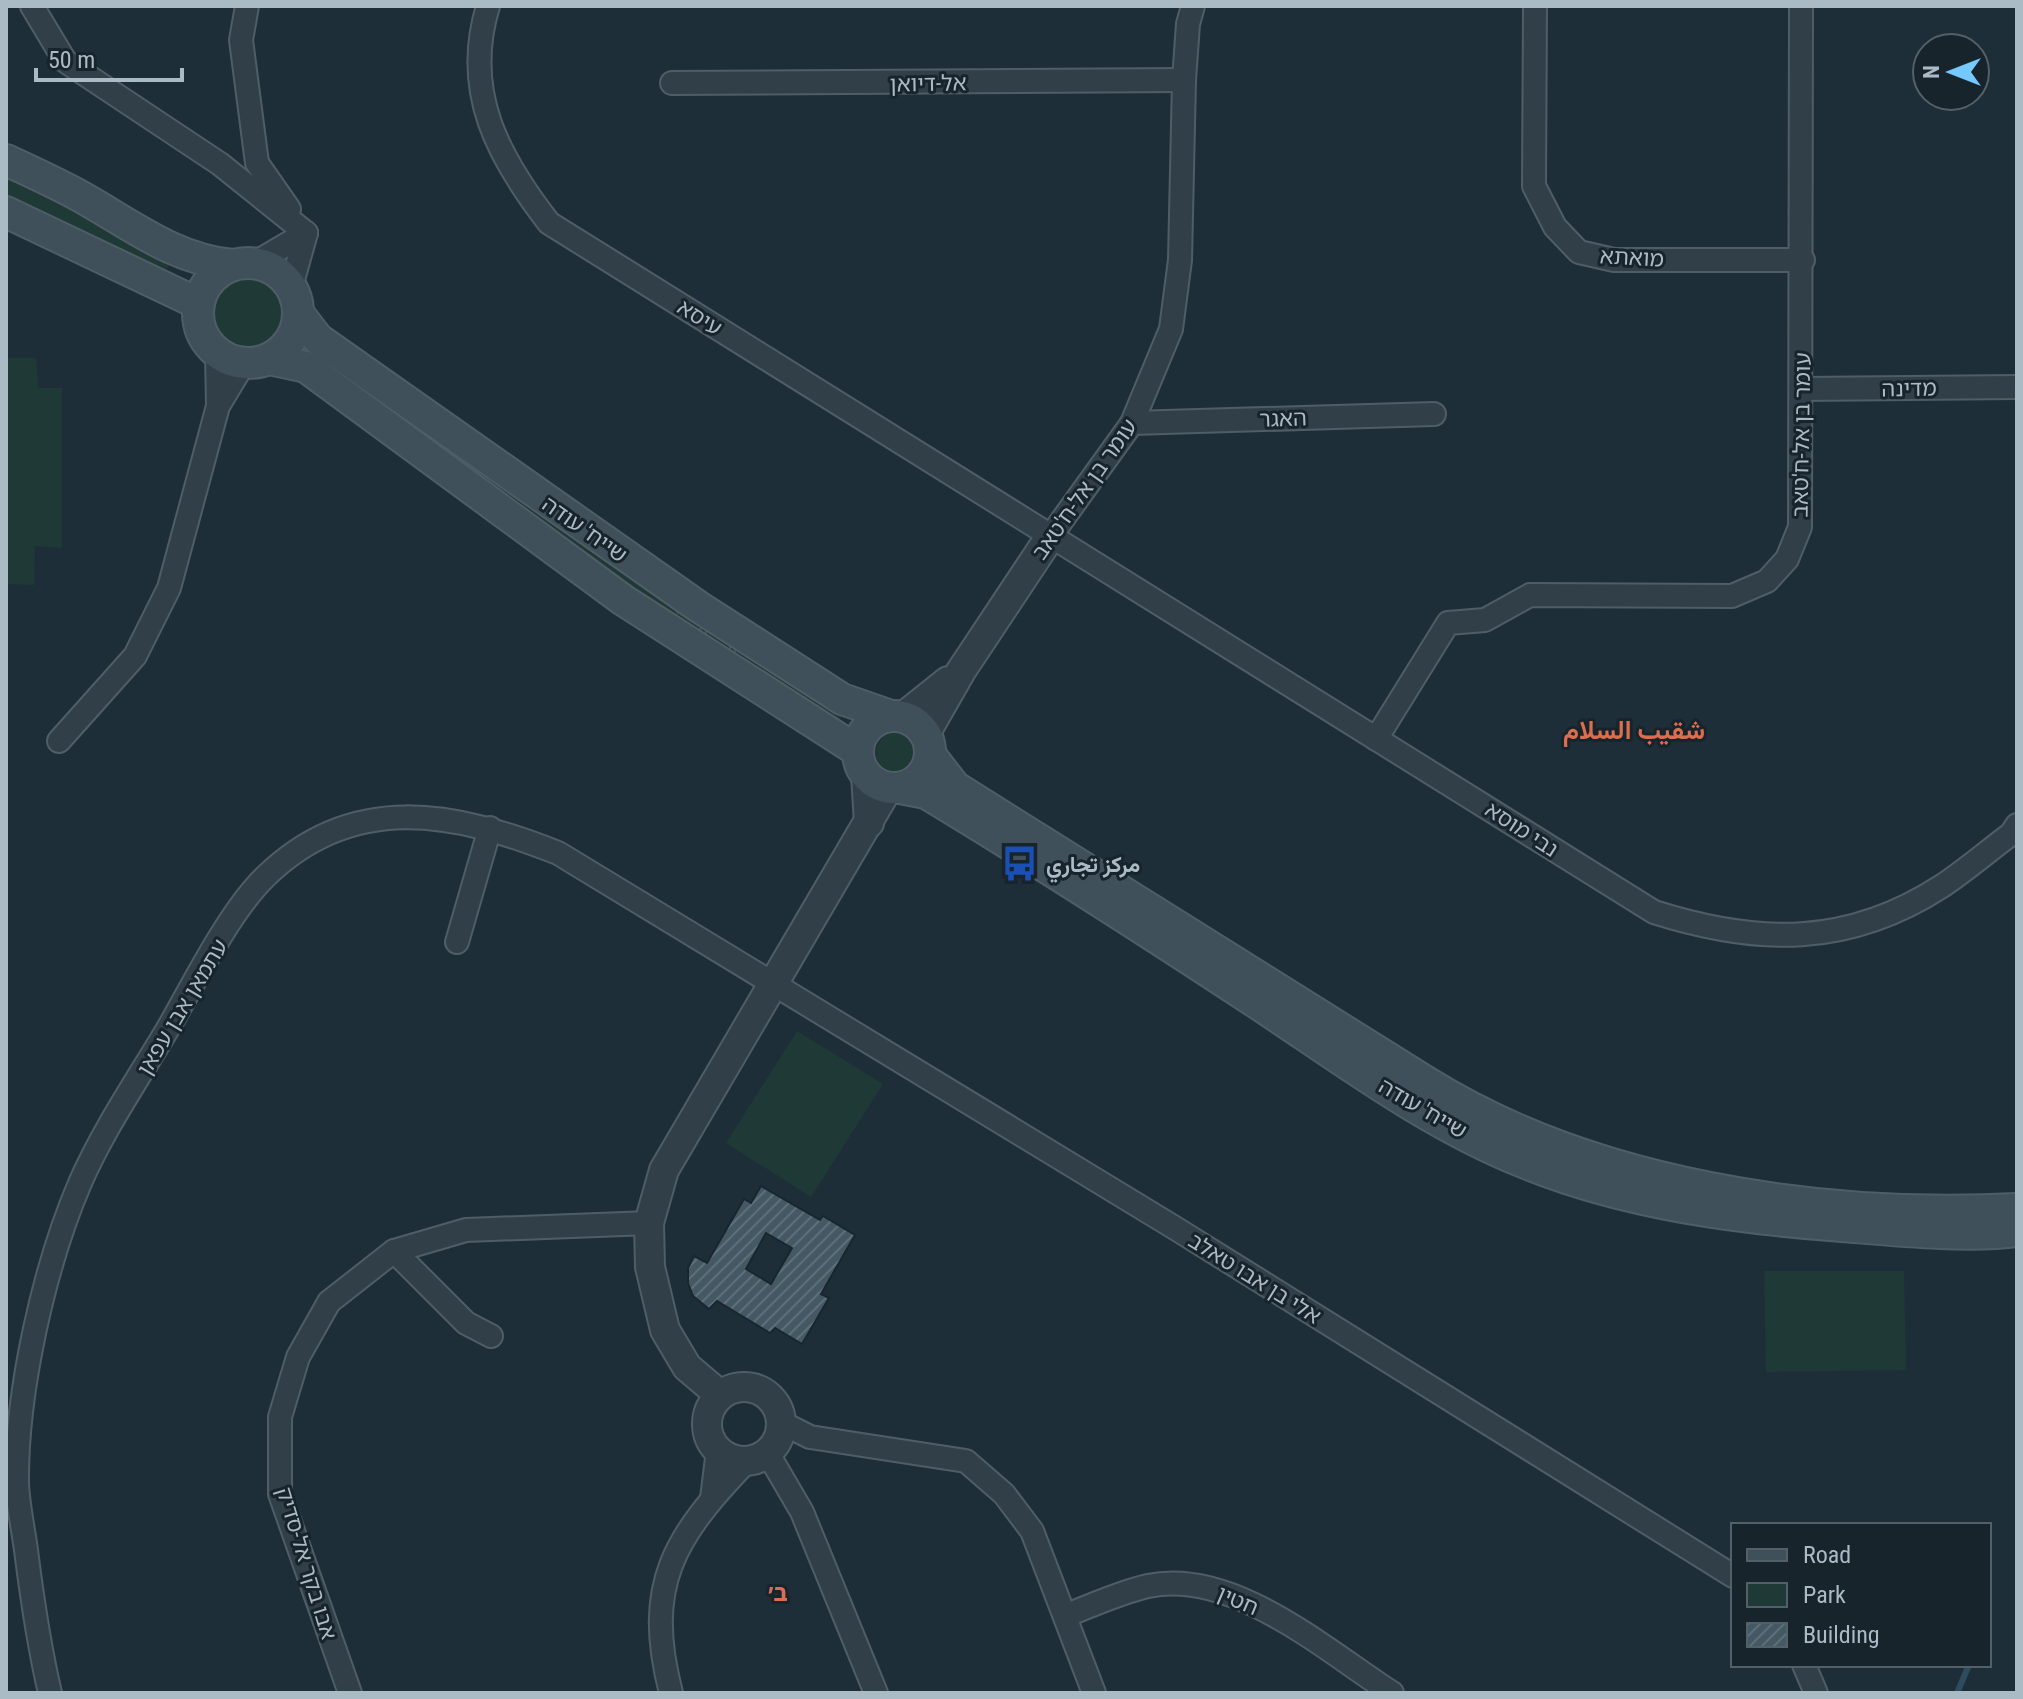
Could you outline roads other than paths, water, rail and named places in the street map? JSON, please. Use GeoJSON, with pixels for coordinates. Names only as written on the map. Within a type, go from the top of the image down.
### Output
{"type":"FeatureCollection","features":[{"type":"Feature","properties":{"kind":"main road"},"geometry":{"type":"LineString","coordinates":[[6,160],[77,194],[181,254],[207,263],[244,264],[281,275],[294,300],[290,340],[243,358],[200,329],[199,304],[210,279],[244,264]]}},
{"type":"Feature","properties":{"kind":"main road"},"geometry":{"type":"LineString","coordinates":[[6,212],[199,304]]}},
{"type":"Feature","properties":{"kind":"main road","name":"שייח' עודה"},"geometry":{"type":"LineString","coordinates":[[294,300],[318,339],[595,537],[842,699],[913,731],[955,787],[1496,1123],[1619,1168],[1729,1191],[1900,1209],[2017,1209]]}},
{"type":"Feature","properties":{"kind":"main road","name":"שייח' עודה"},"geometry":{"type":"LineString","coordinates":[[243,358],[306,367],[623,600],[878,776],[926,793],[1151,933],[1381,1084],[1446,1124],[1526,1164],[1635,1198],[1739,1216],[1893,1230],[2017,1231]]}},
{"type":"Feature","properties":{"kind":"main road"},"geometry":{"type":"LineString","coordinates":[[870,726],[913,731],[921,777],[878,776],[861,737],[870,726]]}},
{"type":"Feature","properties":{"kind":"street"},"geometry":{"type":"LineString","coordinates":[[32,6],[65,61],[220,164],[306,233]]}},
{"type":"Feature","properties":{"kind":"street"},"geometry":{"type":"LineString","coordinates":[[247,6],[241,40],[257,163],[306,233],[294,300]]}},
{"type":"Feature","properties":{"kind":"street","name":"עיסא"},"geometry":{"type":"LineString","coordinates":[[488,6],[482,24],[481,89],[490,130],[517,181],[549,223],[1050,537]]}},
{"type":"Feature","properties":{"kind":"street","name":"עומר בן אל-ח'טאב"},"geometry":{"type":"LineString","coordinates":[[913,731],[961,671],[1050,537],[1132,423],[1171,329],[1180,260],[1184,80],[1188,24],[1193,6]]}},
{"type":"Feature","properties":{"kind":"street","name":"מואתא"},"geometry":{"type":"LineString","coordinates":[[1535,6],[1534,186],[1555,227],[1579,252],[1614,260],[1803,260]]}},
{"type":"Feature","properties":{"kind":"street","name":"עומר בן אל-ח'טאב"},"geometry":{"type":"LineString","coordinates":[[1376,739],[1448,623],[1485,620],[1530,595],[1732,596],[1767,581],[1787,559],[1800,527],[1803,260],[1801,6]]}},
{"type":"Feature","properties":{"kind":"street","name":"אל-דיואן"},"geometry":{"type":"LineString","coordinates":[[672,83],[1184,80]]}},
{"type":"Feature","properties":{"kind":"street"},"geometry":{"type":"LineString","coordinates":[[244,264],[306,233]]}},
{"type":"Feature","properties":{"kind":"street"},"geometry":{"type":"LineString","coordinates":[[59,741],[135,656],[165,596],[218,406],[243,358]]}},
{"type":"Feature","properties":{"kind":"street","name":"מדינה"},"geometry":{"type":"LineString","coordinates":[[1802,389],[2017,387]]}},
{"type":"Feature","properties":{"kind":"street","name":"האגר"},"geometry":{"type":"LineString","coordinates":[[1132,423],[1434,414]]}},
{"type":"Feature","properties":{"kind":"street","name":"נבי מוסא"},"geometry":{"type":"LineString","coordinates":[[1050,537],[1654,912],[1723,931],[1767,936],[1813,935],[1871,921],[1941,887],[2011,834],[2017,825]]}},
{"type":"Feature","properties":{"kind":"street"},"geometry":{"type":"LineString","coordinates":[[720,1395],[687,1367],[665,1330],[650,1267],[649,1223],[664,1170],[870,824],[878,776]]}},
{"type":"Feature","properties":{"kind":"street","name":"עתמאן אבן עפאן"},"geometry":{"type":"LineString","coordinates":[[50,1693],[39,1645],[17,1484],[24,1403],[40,1309],[57,1244],[81,1181],[216,948],[272,871],[327,832],[364,821],[410,815],[440,817],[490,828],[558,853],[774,986]]}},
{"type":"Feature","properties":{"kind":"street"},"geometry":{"type":"LineString","coordinates":[[457,942],[490,828]]}},
{"type":"Feature","properties":{"kind":"street","name":"אלי בן אבו טאלב"},"geometry":{"type":"LineString","coordinates":[[774,986],[1175,1228],[1731,1575]]}},
{"type":"Feature","properties":{"kind":"street","name":"אבו בקר אל-סדיק"},"geometry":{"type":"LineString","coordinates":[[350,1693],[280,1494],[280,1417],[298,1357],[329,1302],[394,1251],[466,1230],[649,1223]]}},
{"type":"Feature","properties":{"kind":"street"},"geometry":{"type":"LineString","coordinates":[[394,1251],[466,1323],[491,1336]]}},
{"type":"Feature","properties":{"kind":"street"},"geometry":{"type":"LineString","coordinates":[[876,1693],[802,1512],[768,1445],[773,1401],[753,1388],[742,1386],[720,1395],[707,1416],[707,1428],[718,1450],[728,1457],[768,1445],[810,1437],[966,1461],[1004,1494],[1032,1531],[1067,1615],[1094,1693]]}},
{"type":"Feature","properties":{"kind":"street"},"geometry":{"type":"LineString","coordinates":[[671,1693],[660,1650],[662,1589],[676,1551],[712,1498],[768,1445]]}},
{"type":"Feature","properties":{"kind":"street"},"geometry":{"type":"LineString","coordinates":[[712,1498],[718,1450]]}},
{"type":"Feature","properties":{"kind":"street","name":"חטין"},"geometry":{"type":"LineString","coordinates":[[1067,1615],[1150,1586],[1204,1586],[1254,1604],[1392,1693]]}},
{"type":"Feature","properties":{"kind":"street"},"geometry":{"type":"LineString","coordinates":[[1805,1667],[1816,1693]]}},
{"type":"Feature","properties":{"kind":"waterway"},"geometry":{"type":"LineString","coordinates":[[1957,1693],[1968,1667]]}},
{"type":"Feature","properties":{"kind":"place","name":"مركز تجاري"},"geometry":{"type":"Point","coordinates":[1020,864]}},
{"type":"Feature","properties":{"kind":"district","name":"شقيب السلام"},"geometry":{"type":"Point","coordinates":[1634,730]}},
{"type":"Feature","properties":{"kind":"district","name":"ב׳"},"geometry":{"type":"Point","coordinates":[778,1593]}}]}
